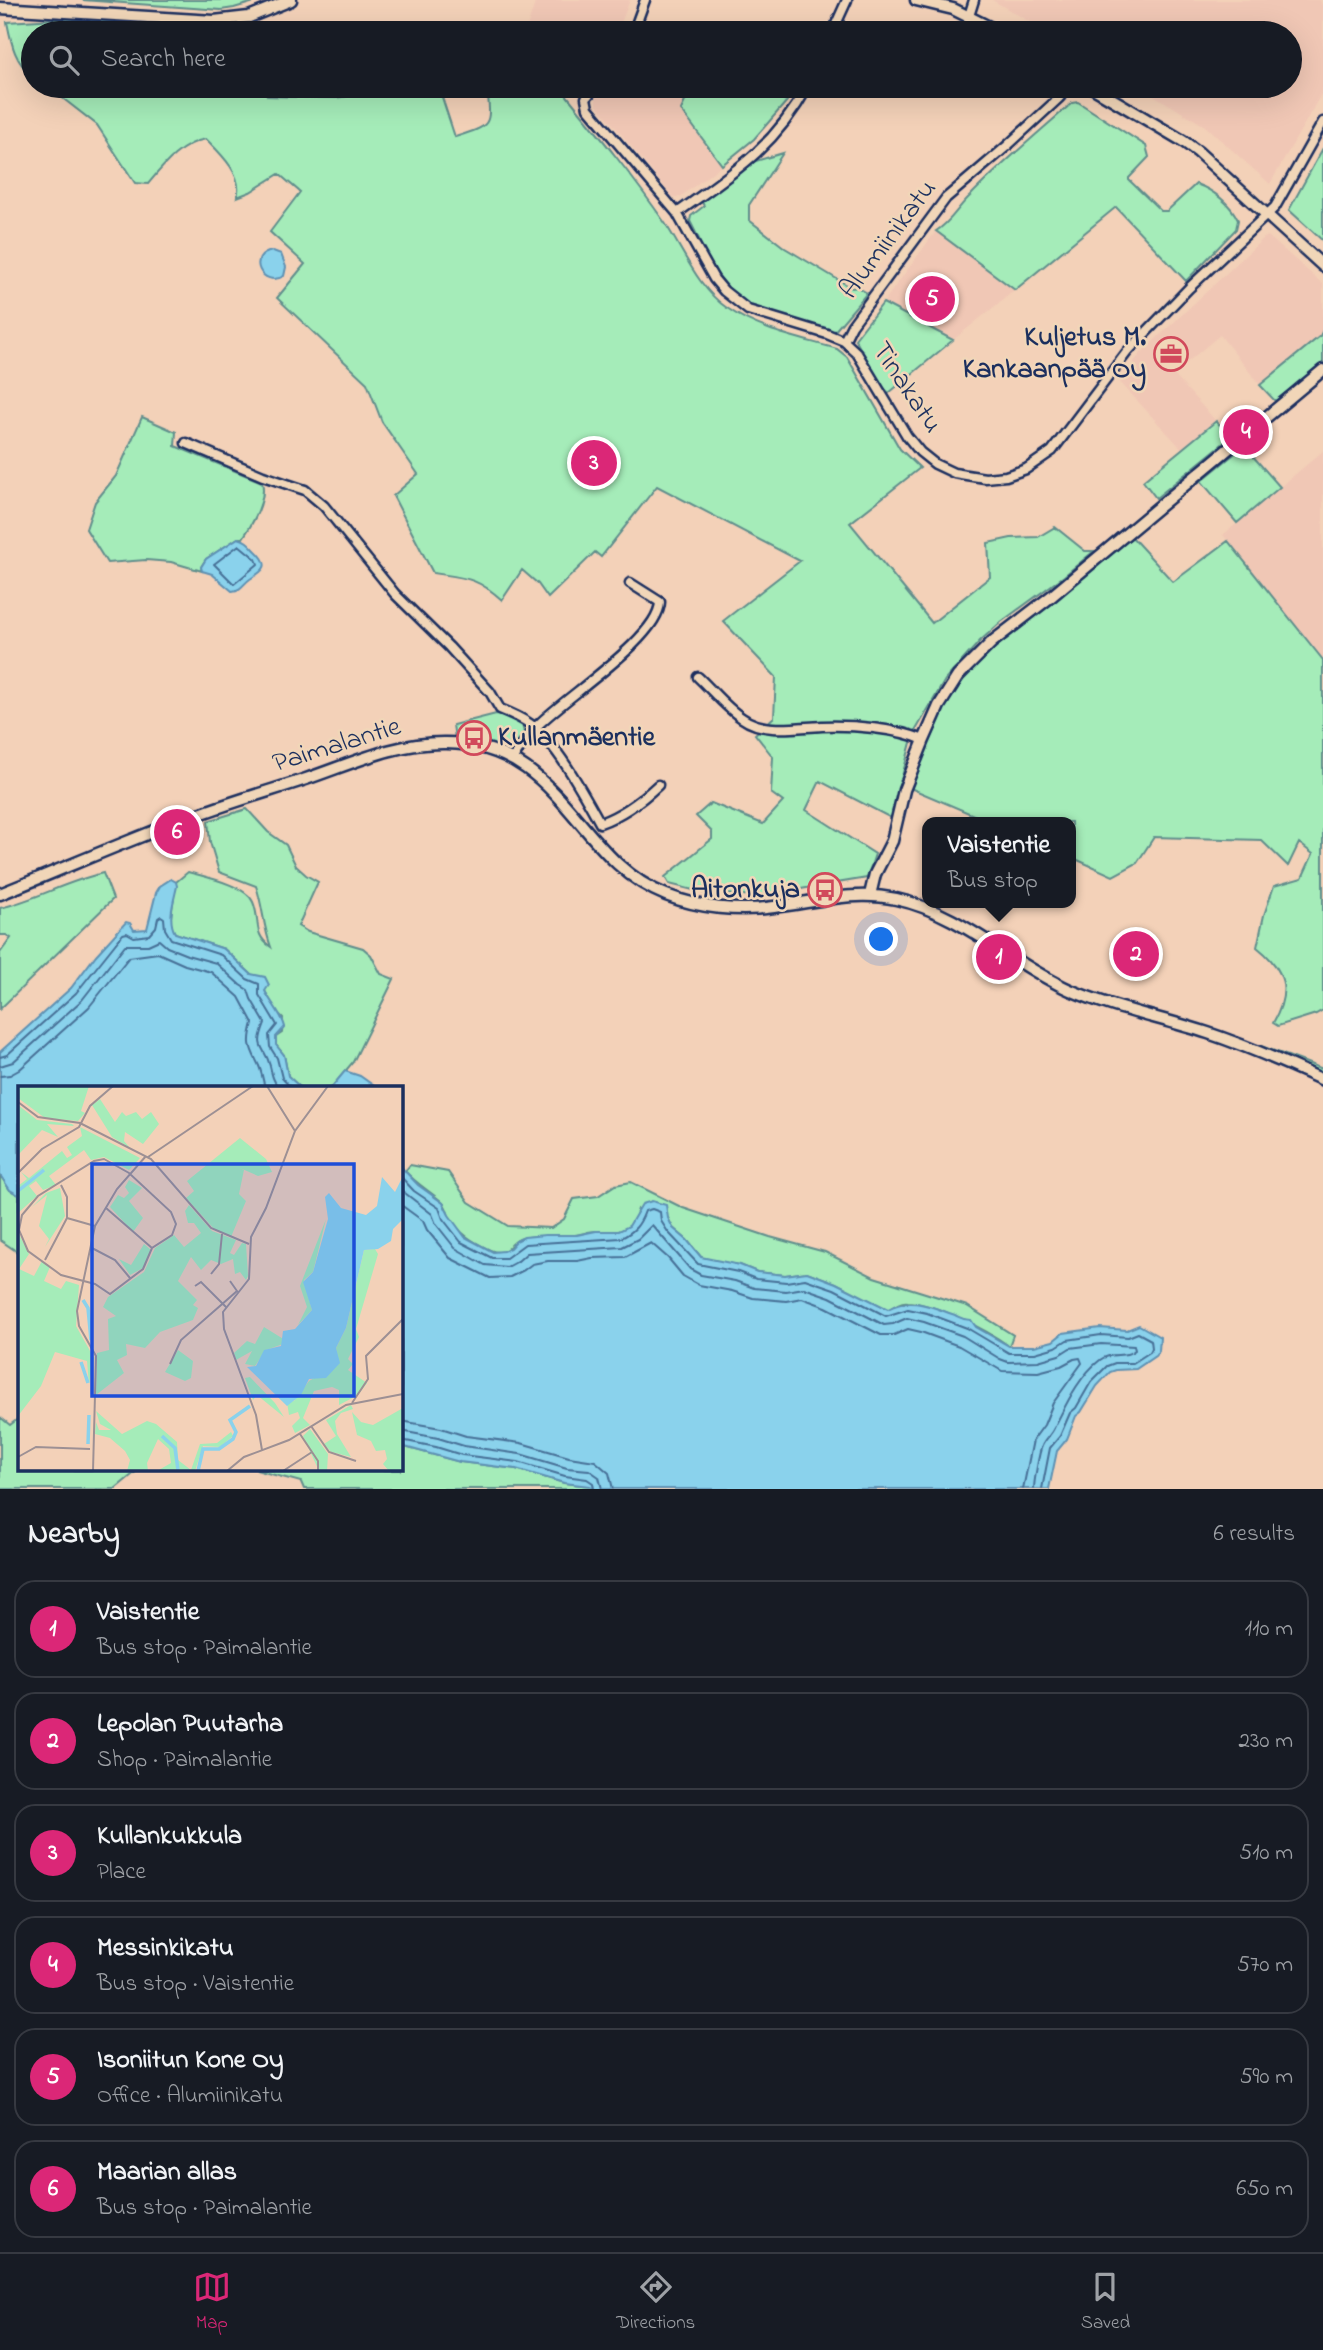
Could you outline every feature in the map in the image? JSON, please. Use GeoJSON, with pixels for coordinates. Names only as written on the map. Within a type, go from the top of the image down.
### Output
{"type":"FeatureCollection","features":[{"type":"Feature","properties":{"kind":"street"},"geometry":{"type":"LineString","coordinates":[[0,8],[214,21],[250,17],[290,0]]}},
{"type":"Feature","properties":{"kind":"street"},"geometry":{"type":"LineString","coordinates":[[637,21],[645,0]]}},
{"type":"Feature","properties":{"kind":"street"},"geometry":{"type":"LineString","coordinates":[[837,21],[847,0]]}},
{"type":"Feature","properties":{"kind":"street"},"geometry":{"type":"LineString","coordinates":[[916,0],[945,6],[979,21]]}},
{"type":"Feature","properties":{"kind":"street"},"geometry":{"type":"LineString","coordinates":[[969,16],[974,0]]}},
{"type":"Feature","properties":{"kind":"street","name":"Tinakatu"},"geometry":{"type":"LineString","coordinates":[[586,98],[590,111],[677,213],[714,279],[736,301],[763,316],[845,341],[857,354],[907,436],[927,458],[964,476],[985,478],[1006,475],[1036,464],[1052,451],[1127,352],[1189,288],[1275,207],[1323,122]]}},
{"type":"Feature","properties":{"kind":"street"},"geometry":{"type":"LineString","coordinates":[[677,213],[761,150],[790,116],[801,98]]}},
{"type":"Feature","properties":{"kind":"street","name":"Alumiinikatu"},"geometry":{"type":"LineString","coordinates":[[845,341],[852,325],[946,198],[1059,98]]}},
{"type":"Feature","properties":{"kind":"street"},"geometry":{"type":"LineString","coordinates":[[1110,98],[1183,141],[1323,267]]}},
{"type":"Feature","properties":{"kind":"street"},"geometry":{"type":"LineString","coordinates":[[870,895],[875,874],[892,841],[904,790],[924,740],[939,705],[958,676],[975,657],[1021,618],[1053,596],[1323,370]]}},
{"type":"Feature","properties":{"kind":"street"},"geometry":{"type":"LineString","coordinates":[[186,443],[263,477],[305,491],[324,506],[395,594],[449,647],[490,692],[500,709],[535,728],[573,776],[600,823],[634,805],[658,785]]}},
{"type":"Feature","properties":{"kind":"street"},"geometry":{"type":"LineString","coordinates":[[512,760],[535,728],[631,646],[655,618],[660,602],[630,583]]}},
{"type":"Feature","properties":{"kind":"street"},"geometry":{"type":"LineString","coordinates":[[698,677],[741,718],[756,724],[785,729],[833,726],[906,732],[924,740]]}},
{"type":"Feature","properties":{"kind":"street","name":"Paimalantie"},"geometry":{"type":"LineString","coordinates":[[0,894],[189,817],[385,750],[407,745],[458,743],[489,749],[512,760],[545,782],[623,868],[643,883],[667,895],[707,905],[748,909],[832,897],[870,895],[911,902],[922,907]]}},
{"type":"Feature","properties":{"kind":"street","name":"Paimalantie"},"geometry":{"type":"LineString","coordinates":[[925,908],[944,916],[1072,991],[1218,1037],[1323,1080]]}},
{"type":"Feature","properties":{"kind":"shaded area"},"geometry":{"type":"Polygon","coordinates":[[[536,0],[630,0],[622,21],[529,21],[536,0]]]}},
{"type":"Feature","properties":{"kind":"shaded area"},"geometry":{"type":"Polygon","coordinates":[[[992,0],[1320,0],[1323,7],[1323,91],[1270,184],[1205,126],[1158,98],[1302,98],[1302,21],[1028,21],[992,0]]]}},
{"type":"Feature","properties":{"kind":"shaded area"},"geometry":{"type":"Polygon","coordinates":[[[596,98],[687,98],[682,110],[722,165],[680,197],[673,197],[596,104],[596,98]]]}},
{"type":"Feature","properties":{"kind":"shaded area"},"geometry":{"type":"Polygon","coordinates":[[[936,231],[1015,290],[953,340],[883,303],[936,231]]]}},
{"type":"Feature","properties":{"kind":"shaded area"},"geometry":{"type":"Polygon","coordinates":[[[1268,236],[1323,284],[1323,330],[1320,336],[1260,385],[1220,335],[1173,374],[1216,421],[1182,449],[1119,381],[1141,353],[1268,236]]]}},
{"type":"Feature","properties":{"kind":"shaded area"},"geometry":{"type":"Polygon","coordinates":[[[1323,451],[1323,660],[1223,535],[1323,451]]]}},
{"type":"Feature","properties":{"kind":"green space"},"geometry":{"type":"Polygon","coordinates":[[[82,0],[261,0],[221,10],[82,0]]]}},
{"type":"Feature","properties":{"kind":"green space"},"geometry":{"type":"Polygon","coordinates":[[[55,19],[92,21],[23,21],[55,19]]]}},
{"type":"Feature","properties":{"kind":"green space"},"geometry":{"type":"Polygon","coordinates":[[[21,21],[21,64],[12,45],[7,22],[21,21]]]}},
{"type":"Feature","properties":{"kind":"green space"},"geometry":{"type":"Polygon","coordinates":[[[62,98],[442,98],[455,137],[477,130],[487,122],[488,98],[569,98],[629,173],[665,223],[700,280],[717,300],[753,323],[837,349],[847,357],[900,449],[920,468],[850,523],[932,623],[990,577],[988,543],[1011,538],[1038,537],[1055,527],[1085,551],[1094,551],[1001,622],[945,680],[913,735],[891,818],[820,781],[806,810],[875,854],[867,878],[758,896],[705,893],[669,884],[665,877],[712,839],[712,832],[696,816],[711,803],[763,824],[783,802],[771,793],[773,757],[755,734],[774,717],[776,677],[723,621],[800,561],[657,486],[601,557],[595,552],[548,598],[538,584],[522,570],[502,600],[478,583],[433,573],[393,496],[418,474],[382,422],[367,383],[277,298],[305,264],[270,232],[300,192],[279,174],[237,197],[234,173],[206,139],[181,150],[148,184],[135,183],[97,125],[62,98]]]}},
{"type":"Feature","properties":{"kind":"green space"},"geometry":{"type":"Polygon","coordinates":[[[686,98],[780,98],[787,101],[754,139],[722,165],[681,110],[686,98]]]}},
{"type":"Feature","properties":{"kind":"green space"},"geometry":{"type":"Polygon","coordinates":[[[1078,102],[1146,146],[1149,157],[1129,180],[1161,211],[1167,211],[1196,184],[1220,198],[1235,214],[1238,220],[1236,229],[1186,281],[1116,207],[1015,290],[936,231],[1007,160],[1072,103],[1078,102]]]}},
{"type":"Feature","properties":{"kind":"green space"},"geometry":{"type":"Polygon","coordinates":[[[1323,148],[1323,241],[1289,210],[1323,148]]]}},
{"type":"Feature","properties":{"kind":"green space"},"geometry":{"type":"Polygon","coordinates":[[[783,153],[749,205],[749,220],[785,248],[852,288],[857,287],[867,293],[834,332],[758,311],[738,298],[711,264],[690,221],[691,216],[704,206],[701,200],[749,163],[783,153]]]}},
{"type":"Feature","properties":{"kind":"green space"},"geometry":{"type":"Polygon","coordinates":[[[883,303],[953,340],[889,393],[880,384],[855,339],[883,303]]]}},
{"type":"Feature","properties":{"kind":"green space"},"geometry":{"type":"Polygon","coordinates":[[[1323,330],[1323,365],[1275,401],[1260,385],[1320,336],[1323,330]]]}},
{"type":"Feature","properties":{"kind":"green space"},"geometry":{"type":"Polygon","coordinates":[[[142,417],[176,432],[175,446],[262,482],[261,504],[243,538],[238,538],[206,559],[201,567],[202,571],[171,562],[146,560],[107,563],[86,529],[95,502],[116,476],[142,417]]]}},
{"type":"Feature","properties":{"kind":"green space"},"geometry":{"type":"Polygon","coordinates":[[[1216,421],[1231,437],[1156,498],[1143,481],[1216,421]]]}},
{"type":"Feature","properties":{"kind":"green space"},"geometry":{"type":"Polygon","coordinates":[[[1244,446],[1280,487],[1237,523],[1201,481],[1244,446]]]}},
{"type":"Feature","properties":{"kind":"green space"},"geometry":{"type":"Polygon","coordinates":[[[1131,536],[1173,582],[1228,541],[1323,660],[1323,1010],[1278,1026],[1273,1023],[1282,1001],[1283,982],[1274,964],[1257,947],[1274,886],[1302,878],[1313,854],[1299,843],[1288,866],[1261,840],[1154,837],[1137,863],[1113,876],[1076,859],[1076,817],[978,817],[910,788],[948,700],[976,663],[1008,634],[1131,536]]]}},
{"type":"Feature","properties":{"kind":"green space"},"geometry":{"type":"Polygon","coordinates":[[[496,714],[505,715],[522,724],[524,733],[513,749],[501,750],[476,738],[455,738],[453,725],[496,714]]]}},
{"type":"Feature","properties":{"kind":"green space"},"geometry":{"type":"Polygon","coordinates":[[[247,809],[268,832],[286,845],[296,866],[318,882],[298,926],[308,932],[363,948],[371,955],[381,974],[394,979],[353,1062],[333,1086],[299,1086],[288,1076],[284,1055],[276,1045],[276,1037],[282,1033],[283,1018],[275,1010],[265,991],[224,949],[175,933],[171,926],[176,882],[188,872],[234,886],[249,896],[253,902],[261,937],[271,947],[256,886],[219,872],[210,842],[208,821],[247,809]]]}},
{"type":"Feature","properties":{"kind":"green space"},"geometry":{"type":"Polygon","coordinates":[[[103,873],[113,899],[0,1009],[0,953],[11,938],[0,935],[0,908],[103,873]]]}},
{"type":"Feature","properties":{"kind":"green space"},"geometry":{"type":"Polygon","coordinates":[[[1261,1046],[1323,1069],[1323,1075],[1260,1048],[1261,1046]]]}},
{"type":"Feature","properties":{"kind":"green space"},"geometry":{"type":"Polygon","coordinates":[[[410,1165],[448,1172],[469,1202],[508,1226],[551,1228],[564,1219],[574,1199],[598,1196],[615,1185],[631,1182],[683,1208],[825,1252],[874,1277],[967,1306],[1013,1335],[1009,1346],[960,1318],[919,1304],[902,1302],[888,1310],[836,1283],[807,1272],[785,1275],[757,1272],[740,1265],[708,1260],[701,1257],[673,1228],[668,1218],[638,1209],[632,1223],[620,1231],[528,1237],[518,1240],[505,1251],[496,1252],[461,1232],[444,1204],[405,1171],[410,1165]]]}},
{"type":"Feature","properties":{"kind":"green space"},"geometry":{"type":"Polygon","coordinates":[[[0,1175],[10,1190],[18,1194],[18,1252],[0,1240],[0,1175]]]}},
{"type":"Feature","properties":{"kind":"green space"},"geometry":{"type":"Polygon","coordinates":[[[0,1417],[10,1425],[18,1419],[18,1472],[136,1472],[115,1489],[0,1489],[0,1417]]]}},
{"type":"Feature","properties":{"kind":"green space"},"geometry":{"type":"Polygon","coordinates":[[[402,1446],[460,1462],[516,1469],[595,1489],[304,1489],[301,1482],[264,1472],[402,1472],[402,1446]]]}},
{"type":"Feature","properties":{"kind":"water"},"geometry":{"type":"Polygon","coordinates":[[[273,251],[281,254],[286,267],[284,276],[276,279],[263,275],[258,264],[260,258],[273,251]]]}},
{"type":"Feature","properties":{"kind":"water"},"geometry":{"type":"Polygon","coordinates":[[[238,538],[250,545],[265,564],[259,573],[232,591],[212,574],[202,571],[201,567],[206,559],[238,538]]]}},
{"type":"Feature","properties":{"kind":"water"},"geometry":{"type":"Polygon","coordinates":[[[171,879],[176,882],[171,916],[175,933],[224,949],[251,974],[265,977],[269,985],[265,991],[285,1027],[276,1037],[276,1045],[284,1055],[288,1076],[299,1086],[18,1086],[18,1194],[10,1190],[0,1175],[0,1052],[71,988],[126,922],[130,923],[134,930],[147,929],[160,886],[171,879]]]}},
{"type":"Feature","properties":{"kind":"water"},"geometry":{"type":"Polygon","coordinates":[[[345,1071],[360,1076],[374,1086],[333,1086],[345,1071]]]}},
{"type":"Feature","properties":{"kind":"water"},"geometry":{"type":"Polygon","coordinates":[[[402,1168],[418,1185],[443,1203],[465,1237],[493,1252],[510,1248],[524,1237],[619,1231],[629,1226],[642,1204],[652,1201],[666,1205],[673,1228],[701,1257],[740,1265],[757,1272],[785,1275],[807,1272],[888,1309],[905,1303],[929,1306],[971,1320],[976,1327],[1009,1346],[1034,1346],[1053,1341],[1063,1333],[1100,1328],[1127,1330],[1139,1325],[1160,1337],[1159,1351],[1155,1356],[1136,1369],[1110,1372],[1097,1386],[1076,1416],[1067,1439],[1057,1451],[1049,1489],[595,1489],[516,1469],[460,1462],[402,1446],[402,1168]]]}},
{"type":"Feature","properties":{"kind":"place","name":"Isoniitun Kone Oy"},"geometry":{"type":"Point","coordinates":[932,299]}},
{"type":"Feature","properties":{"kind":"place","name":"Kuljetus M. Kankaanpää Oy"},"geometry":{"type":"Point","coordinates":[1171,354]}},
{"type":"Feature","properties":{"kind":"place","name":"Messinkikatu"},"geometry":{"type":"Point","coordinates":[1246,432]}},
{"type":"Feature","properties":{"kind":"place","name":"Kullankukkula"},"geometry":{"type":"Point","coordinates":[594,463]}},
{"type":"Feature","properties":{"kind":"place","name":"Kullanmäentie"},"geometry":{"type":"Point","coordinates":[474,738]}},
{"type":"Feature","properties":{"kind":"place","name":"Maarian allas"},"geometry":{"type":"Point","coordinates":[177,832]}},
{"type":"Feature","properties":{"kind":"place","name":"Aitonkuja"},"geometry":{"type":"Point","coordinates":[825,890]}},
{"type":"Feature","properties":{"kind":"place","name":"Lepolan Puutarha"},"geometry":{"type":"Point","coordinates":[1136,954]}},
{"type":"Feature","properties":{"kind":"place","name":"Vaistentie"},"geometry":{"type":"Point","coordinates":[999,957]}}]}
